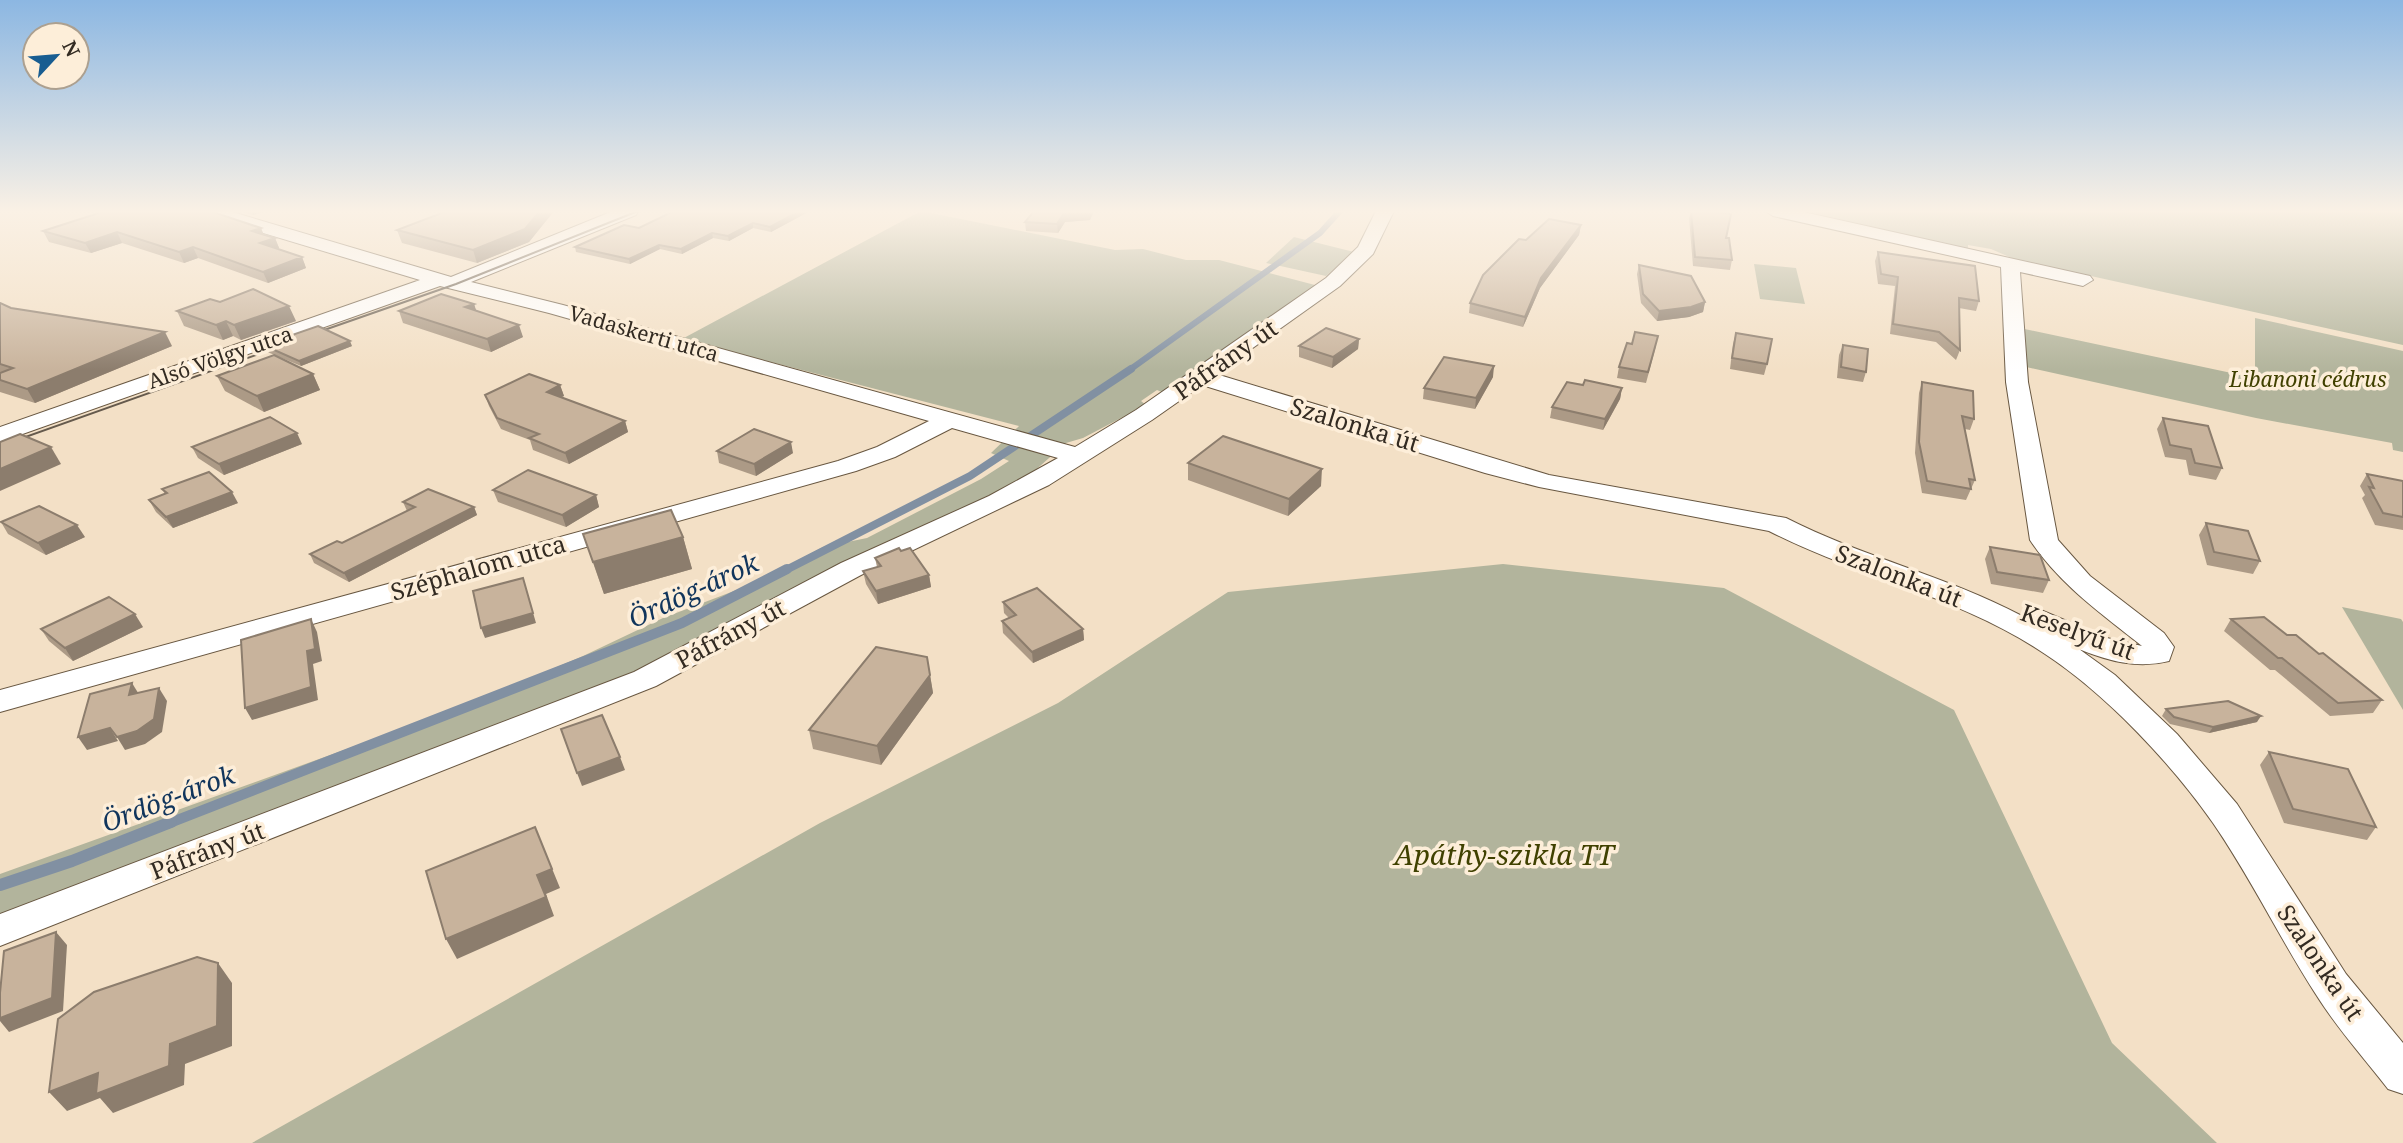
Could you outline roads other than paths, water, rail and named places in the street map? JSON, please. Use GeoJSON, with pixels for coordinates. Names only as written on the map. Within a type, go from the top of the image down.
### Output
{"type":"FeatureCollection","features":[{"type":"Feature","properties":{"kind":"street","name":"Vadaskerti utca"},"geometry":{"type":"LineString","coordinates":[[390,264],[1068,452]]}},
{"type":"Feature","properties":{"kind":"street","name":"Alsó Völgy utca"},"geometry":{"type":"LineString","coordinates":[[0,435],[490,264]]}},
{"type":"Feature","properties":{"kind":"street","name":"Páfrány út"},"geometry":{"type":"LineString","coordinates":[[0,930],[645,679],[851,569],[998,502],[1068,452],[1201,377],[1333,282],[1351,264]]}},
{"type":"Feature","properties":{"kind":"street","name":"Keselyű út"},"geometry":{"type":"LineString","coordinates":[[1777,524],[1844,541],[1921,567],[2112,649],[2142,656],[2158,654],[2159,647],[2153,640],[2072,577],[2055,559],[2044,540],[2017,382],[2010,264]]}},
{"type":"Feature","properties":{"kind":"street"},"geometry":{"type":"LineString","coordinates":[[2016,264],[2083,279]]}},
{"type":"Feature","properties":{"kind":"street","name":"Szalonka út"},"geometry":{"type":"LineString","coordinates":[[1201,377],[1494,468],[1548,481],[1777,524],[1810,541],[1946,591],[1996,614],[2054,646],[2104,682],[2165,742],[2225,813],[2332,986],[2403,1075]]}},
{"type":"Feature","properties":{"kind":"street","name":"Széphalom utca"},"geometry":{"type":"LineString","coordinates":[[0,701],[847,466],[886,452],[951,419]]}},
{"type":"Feature","properties":{"kind":"waterway","name":"Ördög-árok"},"geometry":{"type":"LineString","coordinates":[[1128,371],[1276,264]]}},
{"type":"Feature","properties":{"kind":"waterway","name":"Ördög-árok"},"geometry":{"type":"LineString","coordinates":[[784,571],[970,476],[1128,371]]}},
{"type":"Feature","properties":{"kind":"waterway","name":"Ördög-árok"},"geometry":{"type":"LineString","coordinates":[[167,824],[682,623],[787,569]]}},
{"type":"Feature","properties":{"kind":"waterway","name":"Ördög-árok"},"geometry":{"type":"LineString","coordinates":[[0,885],[72,861],[171,822]]}},
{"type":"Feature","properties":{"kind":"tram line"},"geometry":{"type":"LineString","coordinates":[[307,336],[505,264]]}},
{"type":"Feature","properties":{"kind":"tram line"},"geometry":{"type":"LineString","coordinates":[[0,446],[284,345]]}},
{"type":"Feature","properties":{"kind":"park label","name":"Libanoni cédrus"},"geometry":{"type":"Point","coordinates":[2308,379]}},
{"type":"Feature","properties":{"kind":"park label","name":"Apáthy-szikla TT"},"geometry":{"type":"Point","coordinates":[1504,854]}}]}
